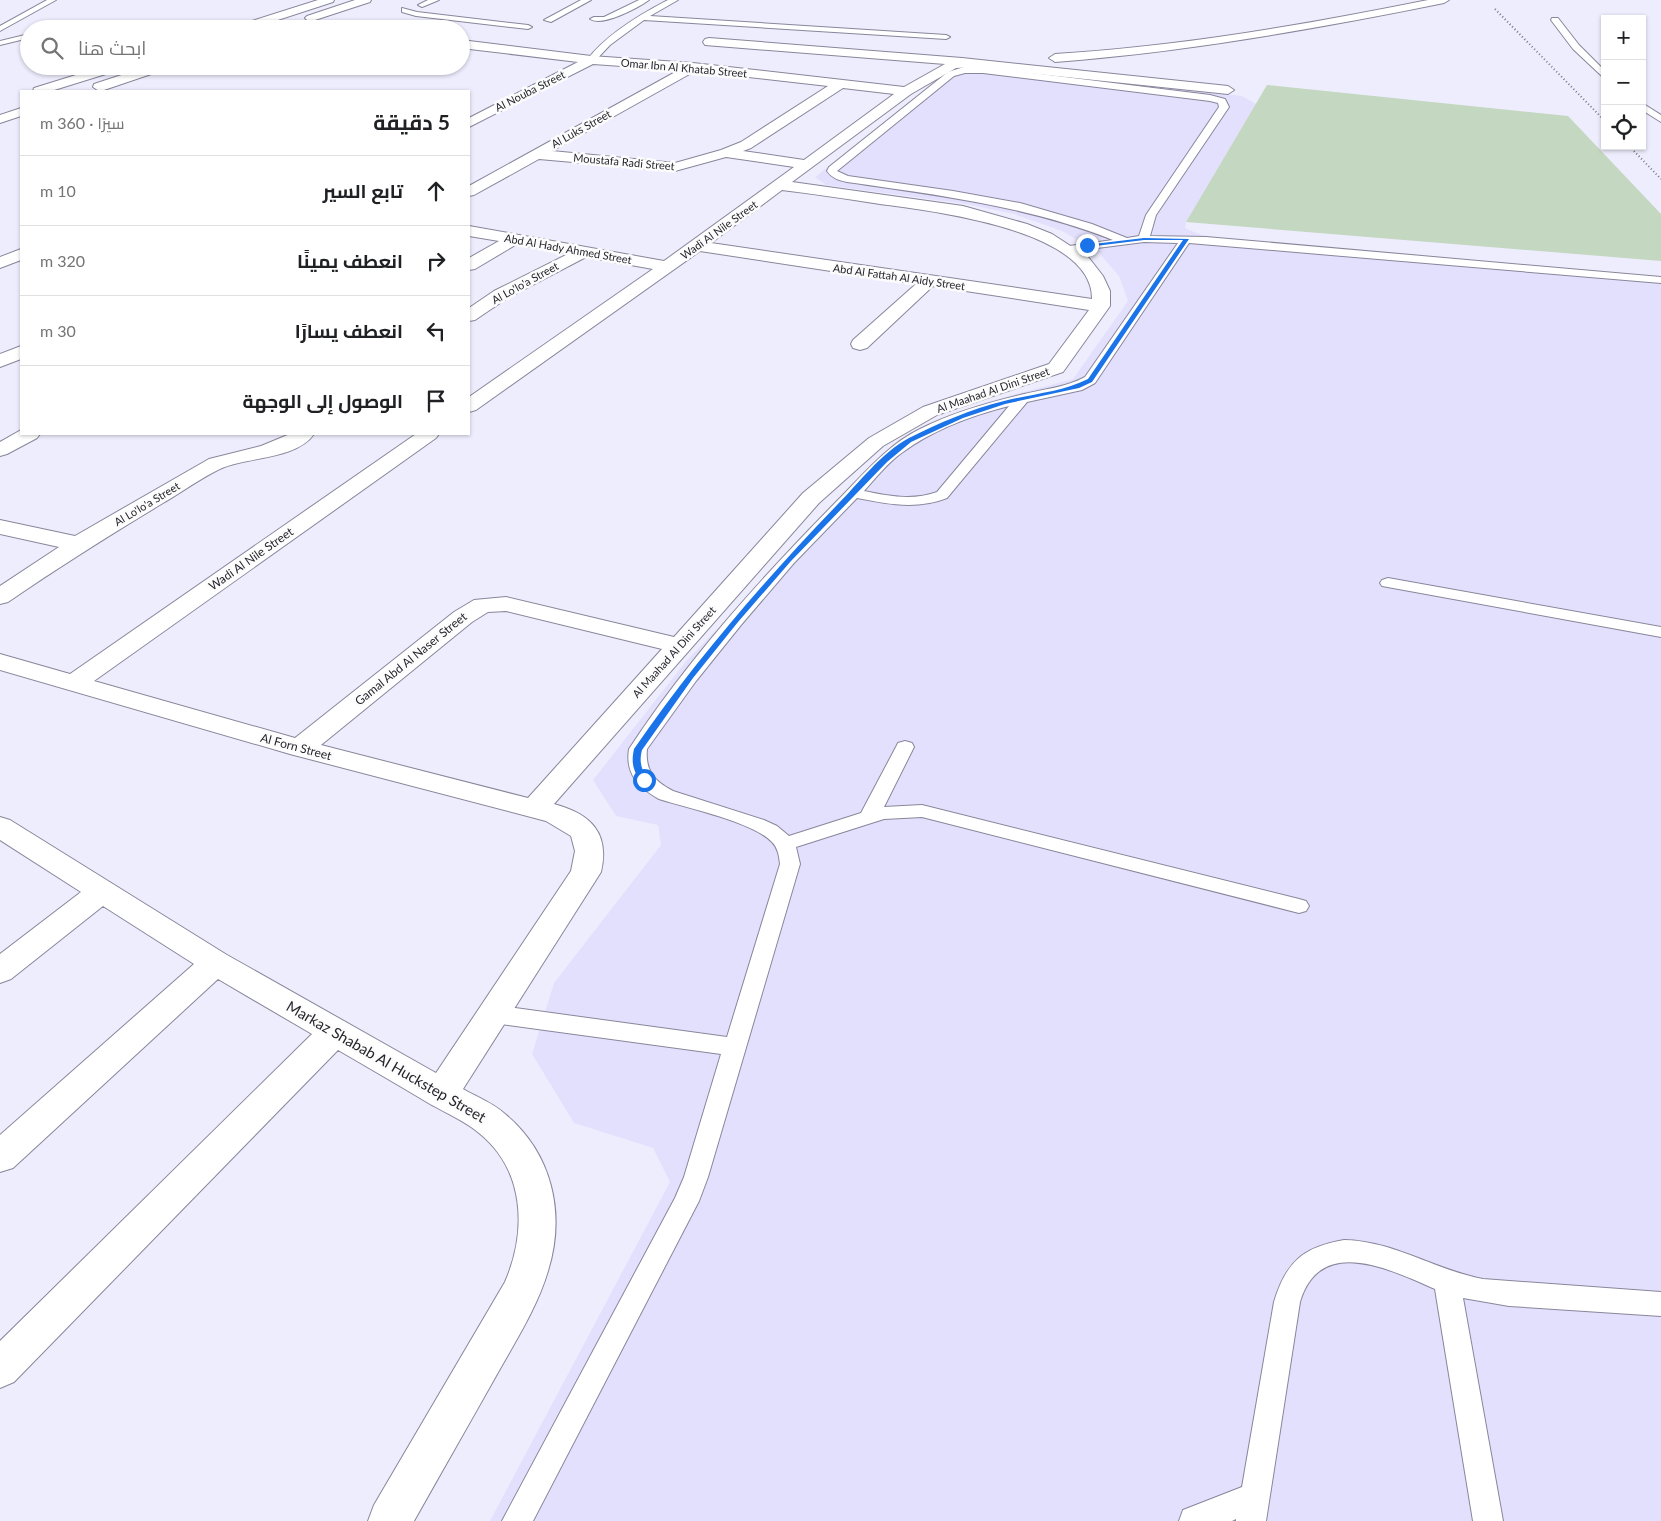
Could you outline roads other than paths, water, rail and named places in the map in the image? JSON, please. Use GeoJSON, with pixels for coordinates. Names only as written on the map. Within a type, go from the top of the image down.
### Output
{"type":"FeatureCollection","features":[{"type":"Feature","properties":{"kind":"street"},"geometry":{"type":"LineString","coordinates":[[266,20],[329,0]]}},
{"type":"Feature","properties":{"kind":"street"},"geometry":{"type":"LineString","coordinates":[[303,20],[366,0]]}},
{"type":"Feature","properties":{"kind":"street"},"geometry":{"type":"LineString","coordinates":[[972,63],[1090,56],[1165,49],[1306,28],[1444,0]]}},
{"type":"Feature","properties":{"kind":"street"},"geometry":{"type":"LineString","coordinates":[[709,42],[972,63],[1228,90]]}},
{"type":"Feature","properties":{"kind":"street","name":"Omar Ibn Al Khatab Street"},"geometry":{"type":"LineString","coordinates":[[470,45],[591,60],[693,67],[906,92]]}},
{"type":"Feature","properties":{"kind":"street","name":"Al Nouba Street"},"geometry":{"type":"LineString","coordinates":[[470,122],[591,60]]}},
{"type":"Feature","properties":{"kind":"street","name":"Wadi Al Nile Street"},"geometry":{"type":"LineString","coordinates":[[470,405],[668,267],[906,92],[953,65],[972,63]]}},
{"type":"Feature","properties":{"kind":"street","name":"Al Luks Street"},"geometry":{"type":"LineString","coordinates":[[470,191],[693,67]]}},
{"type":"Feature","properties":{"kind":"street"},"geometry":{"type":"LineString","coordinates":[[42,90],[90,75]]}},
{"type":"Feature","properties":{"kind":"street"},"geometry":{"type":"LineString","coordinates":[[89,90],[135,75]]}},
{"type":"Feature","properties":{"kind":"street","name":"Moustafa Radi Street"},"geometry":{"type":"LineString","coordinates":[[536,154],[668,167],[682,166],[746,145],[840,84]]}},
{"type":"Feature","properties":{"kind":"street"},"geometry":{"type":"LineString","coordinates":[[0,119],[20,112]]}},
{"type":"Feature","properties":{"kind":"street"},"geometry":{"type":"LineString","coordinates":[[726,153],[807,165]]}},
{"type":"Feature","properties":{"kind":"street"},"geometry":{"type":"LineString","coordinates":[[780,185],[970,213],[1021,227],[1066,249],[1083,262],[1094,276],[1101,291],[1101,306]]}},
{"type":"Feature","properties":{"kind":"street","name":"Abd Al Hady Ahmed Street"},"geometry":{"type":"LineString","coordinates":[[470,231],[582,253],[668,267]]}},
{"type":"Feature","properties":{"kind":"street"},"geometry":{"type":"LineString","coordinates":[[470,264],[513,240]]}},
{"type":"Feature","properties":{"kind":"street","name":"Abd Al Fattah Al Aidy Street"},"geometry":{"type":"LineString","coordinates":[[697,246],[1101,306]]}},
{"type":"Feature","properties":{"kind":"street","name":"Al Lo'lo'a Street"},"geometry":{"type":"LineString","coordinates":[[470,315],[500,295],[582,253]]}},
{"type":"Feature","properties":{"kind":"street"},"geometry":{"type":"LineString","coordinates":[[0,263],[20,254]]}},
{"type":"Feature","properties":{"kind":"street"},"geometry":{"type":"LineString","coordinates":[[860,344],[929,281]]}},
{"type":"Feature","properties":{"kind":"street"},"geometry":{"type":"LineString","coordinates":[[477,291],[500,295]]}},
{"type":"Feature","properties":{"kind":"street","name":"Al Maahad Al Dini Street"},"geometry":{"type":"LineString","coordinates":[[535,808],[811,498],[876,442],[930,411],[1056,368],[1101,306]]}},
{"type":"Feature","properties":{"kind":"street"},"geometry":{"type":"LineString","coordinates":[[0,361],[20,352]]}},
{"type":"Feature","properties":{"kind":"street"},"geometry":{"type":"LineString","coordinates":[[0,450],[28,435]]}},
{"type":"Feature","properties":{"kind":"street"},"geometry":{"type":"LineString","coordinates":[[216,463],[260,435]]}},
{"type":"Feature","properties":{"kind":"street","name":"Al Lo'lo'a Street"},"geometry":{"type":"LineString","coordinates":[[0,597],[78,544],[216,463],[266,452],[302,435]]}},
{"type":"Feature","properties":{"kind":"street","name":"Wadi Al Nile Street"},"geometry":{"type":"LineString","coordinates":[[72,684],[428,435]]}},
{"type":"Feature","properties":{"kind":"street"},"geometry":{"type":"LineString","coordinates":[[0,527],[78,544]]}},
{"type":"Feature","properties":{"kind":"street","name":"Gamal Abd Al Naser Street"},"geometry":{"type":"LineString","coordinates":[[300,748],[463,617],[483,605],[506,604],[680,646]]}},
{"type":"Feature","properties":{"kind":"street","name":"Al Forn Street"},"geometry":{"type":"LineString","coordinates":[[0,662],[300,748],[535,808],[556,814],[575,823],[587,837],[591,854],[586,872],[493,1014]]}},
{"type":"Feature","properties":{"kind":"street","name":"Markaz Shabab Al Huckstep Street"},"geometry":{"type":"LineString","coordinates":[[3,834],[216,963],[491,1122],[513,1144],[528,1171],[537,1201],[538,1235],[530,1270],[514,1306],[390,1521]]}},
{"type":"Feature","properties":{"kind":"street"},"geometry":{"type":"LineString","coordinates":[[0,971],[101,892]]}},
{"type":"Feature","properties":{"kind":"street"},"geometry":{"type":"LineString","coordinates":[[0,1157],[216,963]]}},
{"type":"Feature","properties":{"kind":"street"},"geometry":{"type":"LineString","coordinates":[[440,1094],[493,1014]]}},
{"type":"Feature","properties":{"kind":"street"},"geometry":{"type":"LineString","coordinates":[[0,1369],[335,1032]]}},
{"type":"Feature","properties":{"kind":"lane"},"geometry":{"type":"LineString","coordinates":[[0,29],[52,0]]}},
{"type":"Feature","properties":{"kind":"lane"},"geometry":{"type":"LineString","coordinates":[[435,0],[396,7],[416,14],[468,20]]}},
{"type":"Feature","properties":{"kind":"lane"},"geometry":{"type":"LineString","coordinates":[[548,20],[587,0]]}},
{"type":"Feature","properties":{"kind":"lane"},"geometry":{"type":"LineString","coordinates":[[594,19],[605,19],[645,0],[671,1]]}},
{"type":"Feature","properties":{"kind":"lane"},"geometry":{"type":"LineString","coordinates":[[591,60],[606,44],[671,1]]}},
{"type":"Feature","properties":{"kind":"lane"},"geometry":{"type":"LineString","coordinates":[[405,10],[423,7],[418,2]]}},
{"type":"Feature","properties":{"kind":"lane"},"geometry":{"type":"LineString","coordinates":[[644,18],[946,37]]}},
{"type":"Feature","properties":{"kind":"lane"},"geometry":{"type":"LineString","coordinates":[[470,20],[528,27]]}},
{"type":"Feature","properties":{"kind":"lane"},"geometry":{"type":"LineString","coordinates":[[1555,20],[1576,47],[1601,72]]}},
{"type":"Feature","properties":{"kind":"lane"},"geometry":{"type":"LineString","coordinates":[[0,43],[20,38]]}},
{"type":"Feature","properties":{"kind":"lane"},"geometry":{"type":"LineString","coordinates":[[1123,240],[1072,220],[1022,206],[953,193],[846,180],[837,176],[832,171],[958,70],[983,70],[1210,98],[1222,102],[1224,107],[1151,215],[1144,239]]}},
{"type":"Feature","properties":{"kind":"lane"},"geometry":{"type":"LineString","coordinates":[[1646,109],[1661,119]]}},
{"type":"Feature","properties":{"kind":"lane"},"geometry":{"type":"LineString","coordinates":[[1066,249],[1123,240],[1186,239],[1660,284]]}},
{"type":"Feature","properties":{"kind":"lane"},"geometry":{"type":"LineString","coordinates":[[518,1521],[686,1201],[705,1152],[788,874],[789,854],[785,844],[767,828],[666,795],[653,788],[644,780],[635,760],[643,739],[735,620],[788,560],[896,450],[916,436],[968,414],[1023,398],[1077,387],[1094,377],[1186,239]]}},
{"type":"Feature","properties":{"kind":"lane"},"geometry":{"type":"LineString","coordinates":[[852,493],[906,502],[929,501],[942,495],[1023,398]]}},
{"type":"Feature","properties":{"kind":"lane"},"geometry":{"type":"LineString","coordinates":[[1388,583],[1661,632]]}},
{"type":"Feature","properties":{"kind":"lane"},"geometry":{"type":"LineString","coordinates":[[869,817],[905,747]]}},
{"type":"Feature","properties":{"kind":"lane"},"geometry":{"type":"LineString","coordinates":[[785,844],[869,817],[895,811],[922,811],[1299,906]]}},
{"type":"Feature","properties":{"kind":"lane"},"geometry":{"type":"LineString","coordinates":[[493,1014],[736,1047]]}},
{"type":"Feature","properties":{"kind":"lane"},"geometry":{"type":"LineString","coordinates":[[1194,1521],[1253,1509],[1287,1302],[1292,1286],[1300,1271],[1314,1260],[1330,1254],[1352,1252],[1377,1255],[1402,1261],[1448,1282],[1493,1293],[1661,1304]]}},
{"type":"Feature","properties":{"kind":"lane"},"geometry":{"type":"LineString","coordinates":[[1448,1282],[1488,1521]]}},
{"type":"Feature","properties":{"kind":"railway"},"geometry":{"type":"LineString","coordinates":[[1495,9],[1601,117]]}},
{"type":"Feature","properties":{"kind":"railway"},"geometry":{"type":"LineString","coordinates":[[1633,150],[1661,179]]}}]}
